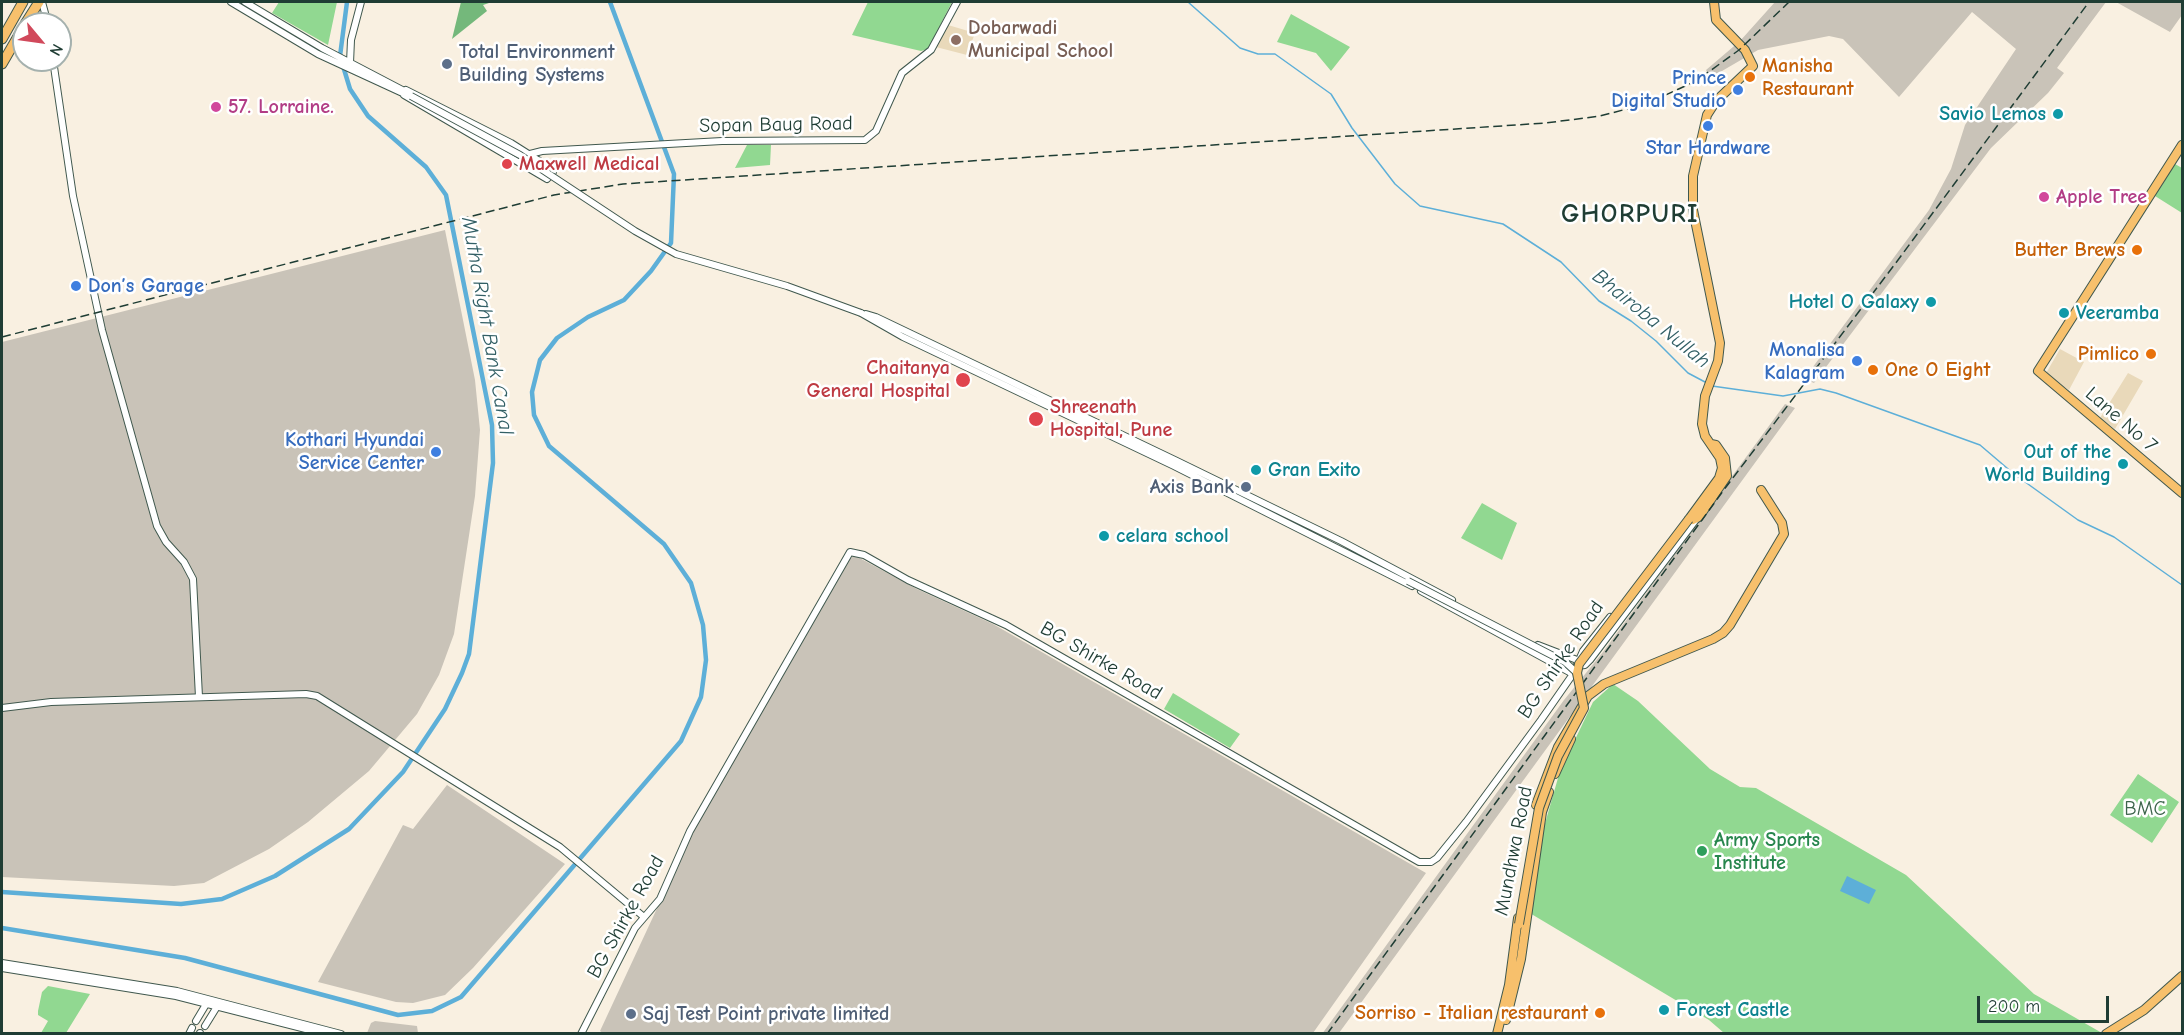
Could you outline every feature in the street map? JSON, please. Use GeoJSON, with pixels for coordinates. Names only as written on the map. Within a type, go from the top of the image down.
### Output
{"type":"FeatureCollection","features":[{"type":"Feature","properties":{"kind":"highway"},"geometry":{"type":"LineString","coordinates":[[2,39],[23,2]]}},
{"type":"Feature","properties":{"kind":"highway"},"geometry":{"type":"LineString","coordinates":[[2,64],[12,47]]}},
{"type":"Feature","properties":{"kind":"main road"},"geometry":{"type":"LineString","coordinates":[[1514,951],[1547,792],[1557,765],[1587,706],[1582,669],[1597,645],[1693,517],[1725,468],[1702,424],[1705,396],[1718,361],[1720,342],[1693,210],[1693,176],[1707,115],[1716,101],[1753,66],[1744,50],[1716,20],[1714,2]]}},
{"type":"Feature","properties":{"kind":"main road","name":"Lane No 7"},"geometry":{"type":"LineString","coordinates":[[2182,145],[2038,371],[2182,493]]}},
{"type":"Feature","properties":{"kind":"main road","name":"Mundhwa Road"},"geometry":{"type":"LineString","coordinates":[[1497,1034],[1509,985],[1540,794],[1569,726],[1588,696],[1598,688],[1723,633],[1784,534],[1782,523],[1761,490]]}},
{"type":"Feature","properties":{"kind":"main road"},"geometry":{"type":"LineString","coordinates":[[1522,946],[1521,924],[1539,808],[1558,756],[1584,708],[1575,668],[1693,517]]}},
{"type":"Feature","properties":{"kind":"main road","name":"Mundhwa Road"},"geometry":{"type":"LineString","coordinates":[[1502,1034],[1515,989],[1542,812],[1553,779],[1598,688]]}},
{"type":"Feature","properties":{"kind":"main road"},"geometry":{"type":"LineString","coordinates":[[2106,1034],[2144,1010],[2182,976]]}},
{"type":"Feature","properties":{"kind":"main road"},"geometry":{"type":"LineString","coordinates":[[2115,1034],[2142,1017],[2182,981]]}},
{"type":"Feature","properties":{"kind":"street"},"geometry":{"type":"LineString","coordinates":[[231,2],[520,155],[634,231],[676,254],[788,286],[876,317],[961,361],[1304,527],[1514,634],[1575,668]]}},
{"type":"Feature","properties":{"kind":"street"},"geometry":{"type":"LineString","coordinates":[[245,2],[333,58]]}},
{"type":"Feature","properties":{"kind":"street"},"geometry":{"type":"LineString","coordinates":[[348,64],[351,40],[361,2]]}},
{"type":"Feature","properties":{"kind":"street","name":"Sopan Baug Road"},"geometry":{"type":"LineString","coordinates":[[530,154],[722,141],[865,140],[876,130],[902,73],[931,50],[957,2]]}},
{"type":"Feature","properties":{"kind":"street"},"geometry":{"type":"LineString","coordinates":[[55,72],[73,196],[102,330],[157,526],[166,542],[184,562],[193,579],[200,697]]}},
{"type":"Feature","properties":{"kind":"street"},"geometry":{"type":"LineString","coordinates":[[407,94],[427,98],[530,154],[552,169],[548,178],[407,94]]}},
{"type":"Feature","properties":{"kind":"street"},"geometry":{"type":"LineString","coordinates":[[522,162],[530,154]]}},
{"type":"Feature","properties":{"kind":"street"},"geometry":{"type":"LineString","coordinates":[[1304,527],[1395,577],[1575,668]]}},
{"type":"Feature","properties":{"kind":"street","name":"BG Shirke Road"},"geometry":{"type":"LineString","coordinates":[[581,1034],[635,928],[660,899],[690,831],[850,552],[864,555],[908,580],[1006,625],[1419,862],[1431,862],[1437,858],[1463,826],[1575,668]]}},
{"type":"Feature","properties":{"kind":"street"},"geometry":{"type":"LineString","coordinates":[[1395,577],[1408,581],[1575,668]]}},
{"type":"Feature","properties":{"kind":"street"},"geometry":{"type":"LineString","coordinates":[[2,708],[51,702],[312,694],[336,705],[421,762],[480,796],[576,859],[644,917]]}},
{"type":"Feature","properties":{"kind":"street"},"geometry":{"type":"LineString","coordinates":[[2,963],[151,986],[325,1034]]}},
{"type":"Feature","properties":{"kind":"street"},"geometry":{"type":"LineString","coordinates":[[2,968],[208,1001]]}},
{"type":"Feature","properties":{"kind":"street"},"geometry":{"type":"LineString","coordinates":[[196,1021],[208,1001]]}},
{"type":"Feature","properties":{"kind":"street"},"geometry":{"type":"LineString","coordinates":[[205,1026],[218,1004]]}},
{"type":"Feature","properties":{"kind":"street"},"geometry":{"type":"LineString","coordinates":[[218,1004],[341,1034]]}},
{"type":"Feature","properties":{"kind":"shaded area"},"geometry":{"type":"Polygon","coordinates":[[[1775,2],[2106,2],[2057,68],[2064,73],[2048,93],[1991,148],[1814,383],[1804,379],[1929,210],[1951,169],[1965,125],[2016,49],[1972,12],[1899,97],[1843,39],[1829,36],[1758,50],[1710,78],[1706,70],[1740,41],[1775,2]]]}},
{"type":"Feature","properties":{"kind":"shaded area"},"geometry":{"type":"Polygon","coordinates":[[[2116,2],[2182,2],[2182,15],[2170,32],[2116,2]]]}},
{"type":"Feature","properties":{"kind":"shaded area","name":"Dobarwadi Municipal School"},"geometry":{"type":"Polygon","coordinates":[[[948,25],[975,33],[967,55],[936,47],[948,25]]]}},
{"type":"Feature","properties":{"kind":"shaded area"},"geometry":{"type":"Polygon","coordinates":[[[445,230],[475,380],[480,430],[475,496],[454,634],[439,675],[417,714],[369,771],[308,822],[269,849],[204,883],[174,886],[2,877],[2,342],[445,230]]]}},
{"type":"Feature","properties":{"kind":"shaded area"},"geometry":{"type":"Polygon","coordinates":[[[2060,349],[2084,362],[2069,390],[2045,375],[2060,349]]]}},
{"type":"Feature","properties":{"kind":"shaded area"},"geometry":{"type":"Polygon","coordinates":[[[2128,373],[2143,381],[2115,429],[2100,418],[2128,373]]]}},
{"type":"Feature","properties":{"kind":"shaded area"},"geometry":{"type":"Polygon","coordinates":[[[1785,404],[1795,408],[1339,1033],[1322,1034],[1564,700],[1603,652],[1785,404]]]}},
{"type":"Feature","properties":{"kind":"shaded area"},"geometry":{"type":"Polygon","coordinates":[[[854,555],[917,589],[993,624],[1426,873],[1313,1033],[604,1034],[600,1031],[693,831],[847,562],[854,555]]]}},
{"type":"Feature","properties":{"kind":"shaded area"},"geometry":{"type":"Polygon","coordinates":[[[447,785],[565,864],[473,968],[445,995],[413,1003],[396,1002],[318,982],[403,825],[413,829],[447,785]]]}},
{"type":"Feature","properties":{"kind":"shaded area"},"geometry":{"type":"Polygon","coordinates":[[[375,1021],[417,1026],[418,1033],[367,1033],[371,1023],[375,1021]]]}},
{"type":"Feature","properties":{"kind":"green space"},"geometry":{"type":"Polygon","coordinates":[[[279,2],[337,2],[328,45],[272,13],[279,2]]]}},
{"type":"Feature","properties":{"kind":"green space"},"geometry":{"type":"Polygon","coordinates":[[[461,2],[492,2],[483,5],[487,11],[452,39],[461,2]]]}},
{"type":"Feature","properties":{"kind":"green space"},"geometry":{"type":"Polygon","coordinates":[[[868,2],[952,2],[928,49],[921,51],[852,35],[868,2]]]}},
{"type":"Feature","properties":{"kind":"green space"},"geometry":{"type":"Polygon","coordinates":[[[1291,14],[1350,47],[1331,71],[1316,53],[1277,42],[1291,14]]]}},
{"type":"Feature","properties":{"kind":"green space"},"geometry":{"type":"Polygon","coordinates":[[[747,145],[771,145],[770,165],[735,168],[747,145]]]}},
{"type":"Feature","properties":{"kind":"green space"},"geometry":{"type":"Polygon","coordinates":[[[2175,164],[2182,168],[2182,213],[2155,196],[2175,164]]]}},
{"type":"Feature","properties":{"kind":"green space"},"geometry":{"type":"Polygon","coordinates":[[[1482,503],[1517,523],[1502,560],[1461,538],[1482,503]]]}},
{"type":"Feature","properties":{"kind":"green space","name":"Army Sports Institute"},"geometry":{"type":"Polygon","coordinates":[[[1613,684],[1638,701],[1710,769],[1740,787],[1756,788],[1906,875],[2034,994],[2102,1033],[1724,1033],[1709,1020],[1528,912],[1544,827],[1560,771],[1593,702],[1613,684]]]}},
{"type":"Feature","properties":{"kind":"green space"},"geometry":{"type":"Polygon","coordinates":[[[1173,693],[1240,734],[1230,748],[1164,709],[1173,693]]]}},
{"type":"Feature","properties":{"kind":"green space","name":"BMC"},"geometry":{"type":"Polygon","coordinates":[[[2138,774],[2179,802],[2152,843],[2110,815],[2138,774]]]}},
{"type":"Feature","properties":{"kind":"green space"},"geometry":{"type":"Polygon","coordinates":[[[48,986],[90,994],[66,1033],[41,1033],[48,1021],[38,1015],[38,1011],[42,992],[48,986]]]}},
{"type":"Feature","properties":{"kind":"water"},"geometry":{"type":"Polygon","coordinates":[[[1847,876],[1876,890],[1869,904],[1840,891],[1847,876]]]}},
{"type":"Feature","properties":{"kind":"waterway","name":"Mutha Right Bank Canal"},"geometry":{"type":"LineString","coordinates":[[2,892],[181,904],[222,899],[275,876],[349,829],[403,772],[445,709],[462,673],[469,654],[493,463],[492,425],[446,195],[426,167],[368,116],[350,89],[340,56],[347,2]]}},
{"type":"Feature","properties":{"kind":"waterway"},"geometry":{"type":"LineString","coordinates":[[2,928],[185,958],[398,1015],[432,1011],[461,997],[681,741],[701,697],[706,660],[703,625],[691,583],[664,544],[549,446],[534,415],[532,392],[540,360],[557,338],[588,317],[624,300],[651,271],[671,243],[674,174],[610,2]]}},
{"type":"Feature","properties":{"kind":"waterway","name":"Bhairoba Nullah"},"geometry":{"type":"LineString","coordinates":[[1188,2],[1240,48],[1258,54],[1275,54],[1331,94],[1352,128],[1395,184],[1420,206],[1503,224],[1561,262],[1599,301],[1631,321],[1656,341],[1688,373],[1705,382]]}},
{"type":"Feature","properties":{"kind":"waterway","name":"Bhairoba Nullah"},"geometry":{"type":"LineString","coordinates":[[1712,386],[1783,396],[1820,389],[1980,445],[2014,474],[2078,520],[2114,537],[2182,585]]}},
{"type":"Feature","properties":{"kind":"railway"},"geometry":{"type":"LineString","coordinates":[[2,337],[554,195],[623,184],[1546,123],[1600,116],[1646,104],[1696,81],[1739,50],[1789,2]]}},
{"type":"Feature","properties":{"kind":"railway"},"geometry":{"type":"LineString","coordinates":[[1327,1034],[1726,487],[2089,2]]}},
{"type":"Feature","properties":{"kind":"place","name":"Dobarwadi Municipal School"},"geometry":{"type":"Point","coordinates":[956,40]}},
{"type":"Feature","properties":{"kind":"place","name":"Total Environment Building Systems"},"geometry":{"type":"Point","coordinates":[447,64]}},
{"type":"Feature","properties":{"kind":"place","name":"Manisha Restaurant"},"geometry":{"type":"Point","coordinates":[1750,77]}},
{"type":"Feature","properties":{"kind":"place","name":"Prince Digital Studio"},"geometry":{"type":"Point","coordinates":[1738,90]}},
{"type":"Feature","properties":{"kind":"place","name":"57. Lorraine."},"geometry":{"type":"Point","coordinates":[216,107]}},
{"type":"Feature","properties":{"kind":"place","name":"Savio Lemos"},"geometry":{"type":"Point","coordinates":[2058,114]}},
{"type":"Feature","properties":{"kind":"place","name":"Star Hardware"},"geometry":{"type":"Point","coordinates":[1708,126]}},
{"type":"Feature","properties":{"kind":"place","name":"Maxwell Medical"},"geometry":{"type":"Point","coordinates":[507,164]}},
{"type":"Feature","properties":{"kind":"place","name":"Apple Tree"},"geometry":{"type":"Point","coordinates":[2044,197]}},
{"type":"Feature","properties":{"kind":"place","name":"Butter Brews"},"geometry":{"type":"Point","coordinates":[2137,250]}},
{"type":"Feature","properties":{"kind":"place","name":"Don’s Garage"},"geometry":{"type":"Point","coordinates":[76,286]}},
{"type":"Feature","properties":{"kind":"place","name":"Hotel O Galaxy"},"geometry":{"type":"Point","coordinates":[1931,302]}},
{"type":"Feature","properties":{"kind":"place","name":"Veeramba"},"geometry":{"type":"Point","coordinates":[2064,313]}},
{"type":"Feature","properties":{"kind":"place","name":"Pimlico"},"geometry":{"type":"Point","coordinates":[2151,354]}},
{"type":"Feature","properties":{"kind":"place","name":"Monalisa Kalagram"},"geometry":{"type":"Point","coordinates":[1857,361]}},
{"type":"Feature","properties":{"kind":"place","name":"One O Eight"},"geometry":{"type":"Point","coordinates":[1873,370]}},
{"type":"Feature","properties":{"kind":"place","name":"Chaitanya General Hospital"},"geometry":{"type":"Point","coordinates":[963,380]}},
{"type":"Feature","properties":{"kind":"place","name":"Shreenath Hospital, Pune"},"geometry":{"type":"Point","coordinates":[1036,419]}},
{"type":"Feature","properties":{"kind":"place","name":"Kothari Hyundai Service Center"},"geometry":{"type":"Point","coordinates":[436,452]}},
{"type":"Feature","properties":{"kind":"place","name":"Out of the World Building"},"geometry":{"type":"Point","coordinates":[2123,464]}},
{"type":"Feature","properties":{"kind":"place","name":"Gran Exito"},"geometry":{"type":"Point","coordinates":[1256,470]}},
{"type":"Feature","properties":{"kind":"place","name":"Axis Bank"},"geometry":{"type":"Point","coordinates":[1246,487]}},
{"type":"Feature","properties":{"kind":"place","name":"celara school"},"geometry":{"type":"Point","coordinates":[1104,536]}},
{"type":"Feature","properties":{"kind":"place","name":"Army Sports Institute"},"geometry":{"type":"Point","coordinates":[1702,851]}},
{"type":"Feature","properties":{"kind":"place","name":"Forest Castle"},"geometry":{"type":"Point","coordinates":[1664,1010]}},
{"type":"Feature","properties":{"kind":"place","name":"Sorriso - Italian restaurant"},"geometry":{"type":"Point","coordinates":[1600,1013]}},
{"type":"Feature","properties":{"kind":"place","name":"Saj Test Point private limited"},"geometry":{"type":"Point","coordinates":[631,1014]}},
{"type":"Feature","properties":{"kind":"district","name":"GHORPURI"},"geometry":{"type":"Point","coordinates":[1630,215]}}]}
